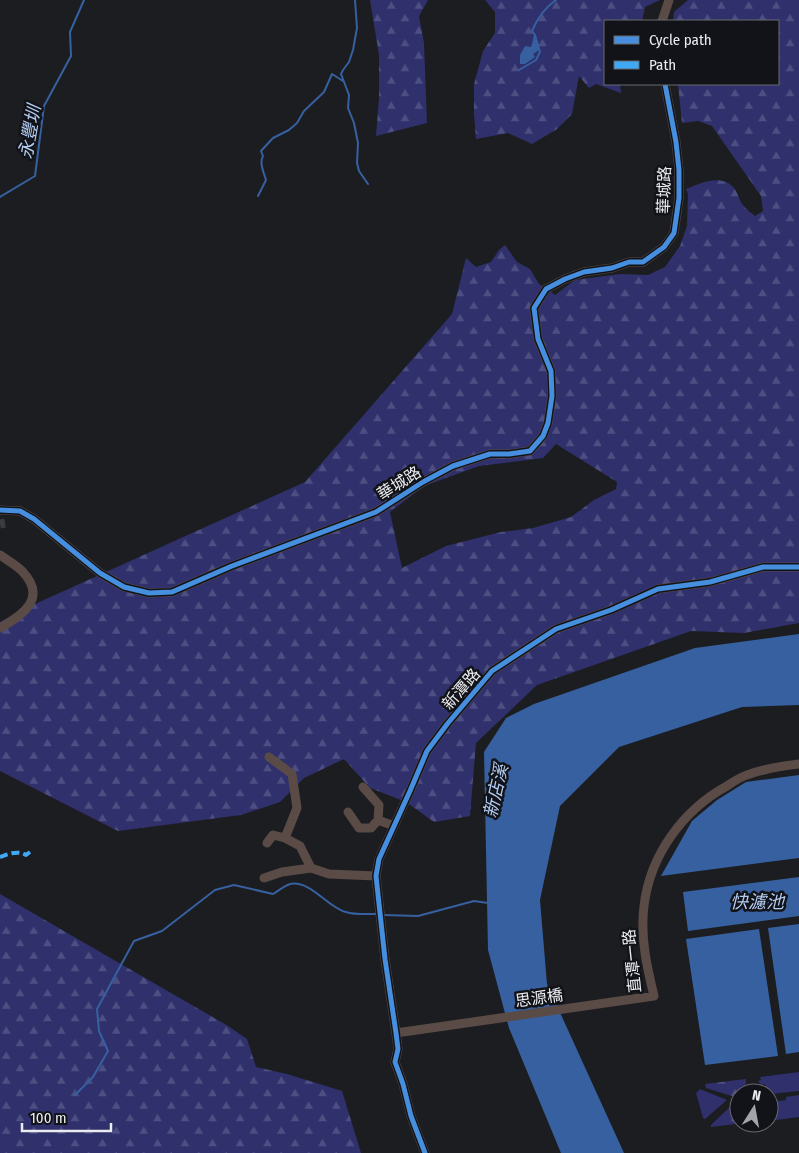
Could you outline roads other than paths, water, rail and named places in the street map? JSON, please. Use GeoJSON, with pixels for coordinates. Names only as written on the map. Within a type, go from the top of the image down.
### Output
{"type":"FeatureCollection","features":[{"type":"Feature","properties":{"kind":"street"},"geometry":{"type":"LineString","coordinates":[[662,20],[669,0]]}},
{"type":"Feature","properties":{"kind":"street","name":"華城路"},"geometry":{"type":"LineString","coordinates":[[1,510],[20,511],[27,515],[100,573],[124,587],[149,593],[172,592],[232,566],[376,512],[423,482],[453,466],[490,454],[530,451],[543,436],[548,423],[552,396],[551,371],[538,340],[534,308],[546,289],[584,272],[612,268],[629,262],[643,262],[664,247],[674,233],[679,198],[679,170],[676,142],[665,85]]}},
{"type":"Feature","properties":{"kind":"street"},"geometry":{"type":"LineString","coordinates":[[0,555],[22,570],[33,589],[31,602],[25,612],[0,628]]}},
{"type":"Feature","properties":{"kind":"street","name":"新潭路"},"geometry":{"type":"LineString","coordinates":[[425,1153],[411,1116],[395,1062],[398,1050],[376,876],[379,859],[427,751],[492,671],[509,658],[556,629],[611,610],[658,588],[710,582],[763,567],[799,567]]}},
{"type":"Feature","properties":{"kind":"street"},"geometry":{"type":"LineString","coordinates":[[269,757],[292,774],[297,808],[285,838]]}},
{"type":"Feature","properties":{"kind":"street","name":"直潭一路"},"geometry":{"type":"LineString","coordinates":[[649,998],[654,996],[644,954],[644,906],[647,889],[668,839],[685,817],[710,795],[746,775],[775,767],[799,764]]}},
{"type":"Feature","properties":{"kind":"street"},"geometry":{"type":"LineString","coordinates":[[348,812],[359,828],[371,828],[378,820],[379,805],[363,787]]}},
{"type":"Feature","properties":{"kind":"street"},"geometry":{"type":"LineString","coordinates":[[378,820],[394,826]]}},
{"type":"Feature","properties":{"kind":"street"},"geometry":{"type":"LineString","coordinates":[[267,842],[273,835],[285,838],[300,846],[311,868]]}},
{"type":"Feature","properties":{"kind":"street"},"geometry":{"type":"LineString","coordinates":[[264,878],[282,872],[311,868],[329,874],[376,876]]}},
{"type":"Feature","properties":{"kind":"street","name":"思源橋"},"geometry":{"type":"LineString","coordinates":[[396,1033],[649,998]]}},
{"type":"Feature","properties":{"kind":"water"},"geometry":{"type":"Polygon","coordinates":[[[533,40],[537,40],[539,50],[533,54],[535,57],[525,64],[520,64],[520,55],[525,46],[531,47],[533,40]]]}},
{"type":"Feature","properties":{"kind":"water","name":"新店溪"},"geometry":{"type":"Polygon","coordinates":[[[799,634],[799,705],[742,707],[619,747],[560,806],[540,900],[547,984],[624,1153],[561,1153],[509,1028],[488,950],[484,752],[506,718],[534,704],[695,648],[799,634]]]}},
{"type":"Feature","properties":{"kind":"water"},"geometry":{"type":"Polygon","coordinates":[[[799,775],[799,858],[661,876],[692,821],[717,800],[746,782],[799,775]]]}},
{"type":"Feature","properties":{"kind":"water","name":"快濾池"},"geometry":{"type":"Polygon","coordinates":[[[799,877],[799,916],[688,931],[683,892],[799,877]]]}},
{"type":"Feature","properties":{"kind":"water"},"geometry":{"type":"Polygon","coordinates":[[[799,924],[799,1052],[786,1054],[768,928],[799,924]]]}},
{"type":"Feature","properties":{"kind":"water"},"geometry":{"type":"Polygon","coordinates":[[[759,929],[778,1056],[705,1065],[686,939],[759,929]]]}},
{"type":"Feature","properties":{"kind":"waterway","name":"永豐圳"},"geometry":{"type":"LineString","coordinates":[[0,197],[35,176],[44,106],[71,56],[70,32],[84,0]]}},
{"type":"Feature","properties":{"kind":"waterway"},"geometry":{"type":"LineString","coordinates":[[355,0],[357,28],[353,50],[349,62],[341,74],[349,95],[348,108],[354,123],[358,143],[357,163],[359,171],[368,184]]}},
{"type":"Feature","properties":{"kind":"waterway"},"geometry":{"type":"LineString","coordinates":[[534,40],[535,35],[532,31],[536,22],[556,0]]}},
{"type":"Feature","properties":{"kind":"waterway"},"geometry":{"type":"LineString","coordinates":[[519,70],[536,60],[540,52],[535,35]]}},
{"type":"Feature","properties":{"kind":"waterway"},"geometry":{"type":"LineString","coordinates":[[258,196],[266,180],[261,151],[273,138],[289,130],[297,123],[304,111],[324,92],[332,74],[343,81]]}},
{"type":"Feature","properties":{"kind":"waterway"},"geometry":{"type":"LineString","coordinates":[[75,1095],[93,1077],[108,1051],[99,1031],[97,1009],[134,941],[162,931],[215,890],[234,885],[273,894],[290,884],[298,884],[312,890],[346,912],[353,914],[377,914]]}},
{"type":"Feature","properties":{"kind":"waterway"},"geometry":{"type":"LineString","coordinates":[[384,915],[418,916],[474,901],[488,903]]}},
{"type":"Feature","properties":{"kind":"tunnel"},"geometry":{"type":"LineString","coordinates":[[0,524],[5,523]]}}]}
